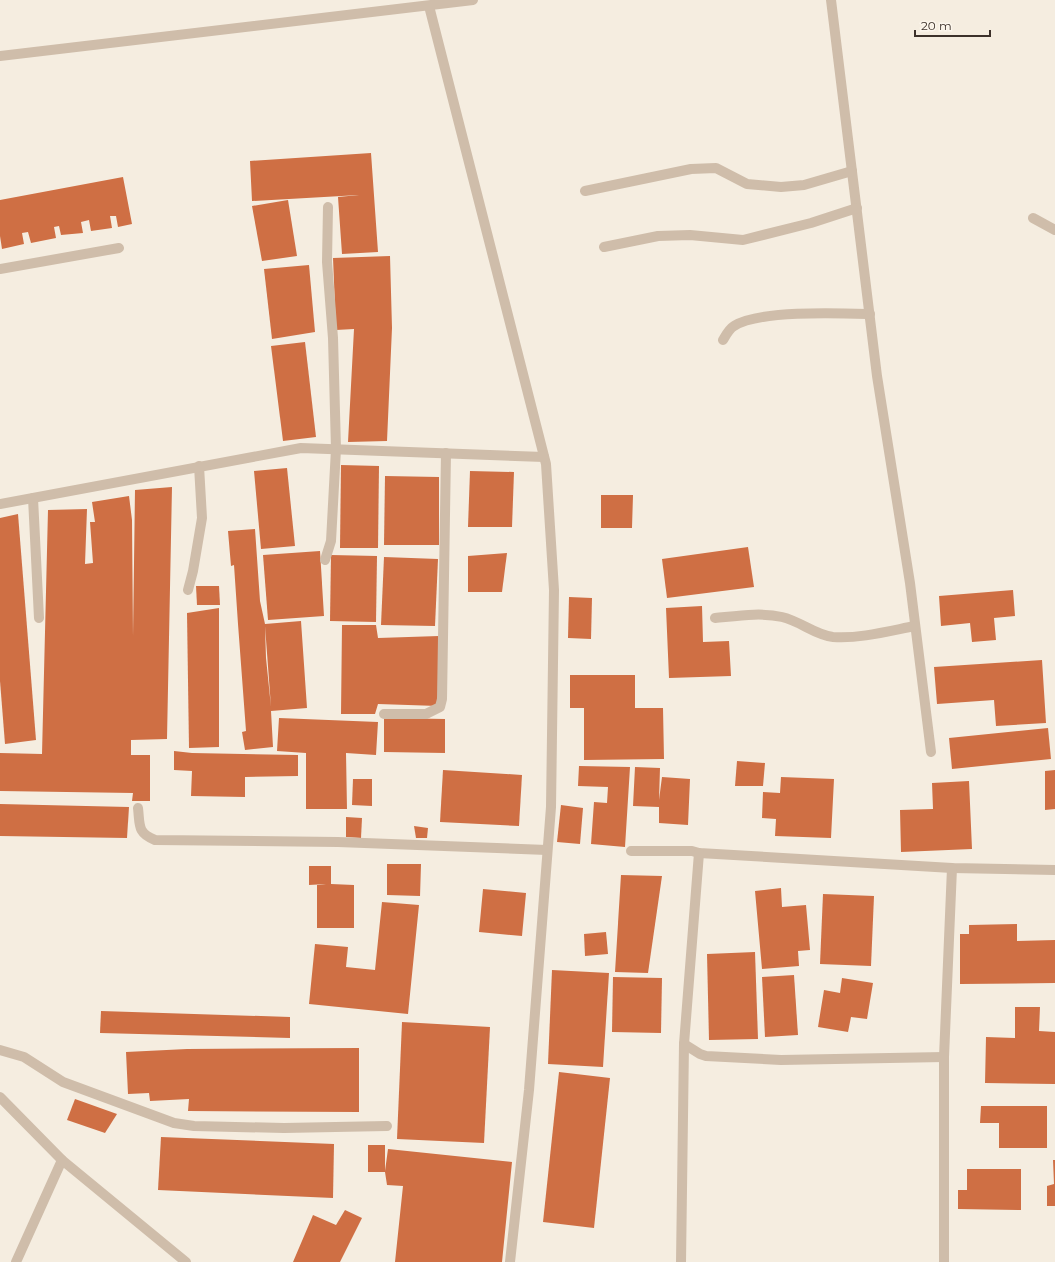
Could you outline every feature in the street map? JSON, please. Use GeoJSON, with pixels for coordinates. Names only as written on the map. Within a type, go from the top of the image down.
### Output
{"type":"FeatureCollection","features":[{"type":"Feature","properties":{"kind":"street"},"geometry":{"type":"LineString","coordinates":[[0,56],[472,0]]}},
{"type":"Feature","properties":{"kind":"street"},"geometry":{"type":"LineString","coordinates":[[831,0],[877,376],[915,626],[931,752]]}},
{"type":"Feature","properties":{"kind":"street"},"geometry":{"type":"LineString","coordinates":[[429,6],[546,464],[554,590],[551,807],[529,1090],[510,1262]]}},
{"type":"Feature","properties":{"kind":"street"},"geometry":{"type":"LineString","coordinates":[[585,191],[691,169],[716,168],[747,184],[781,187],[804,185],[852,171]]}},
{"type":"Feature","properties":{"kind":"street"},"geometry":{"type":"LineString","coordinates":[[325,560],[331,541],[336,449],[333,353],[327,262],[328,208]]}},
{"type":"Feature","properties":{"kind":"street"},"geometry":{"type":"LineString","coordinates":[[604,247],[658,236],[690,235],[743,240],[811,223],[857,208]]}},
{"type":"Feature","properties":{"kind":"street"},"geometry":{"type":"LineString","coordinates":[[1033,218],[1055,230]]}},
{"type":"Feature","properties":{"kind":"street"},"geometry":{"type":"LineString","coordinates":[[0,269],[119,248]]}},
{"type":"Feature","properties":{"kind":"street"},"geometry":{"type":"LineString","coordinates":[[723,340],[730,329],[735,326],[745,321],[761,318],[830,313],[870,314]]}},
{"type":"Feature","properties":{"kind":"street"},"geometry":{"type":"LineString","coordinates":[[0,504],[302,448],[544,457]]}},
{"type":"Feature","properties":{"kind":"street"},"geometry":{"type":"LineString","coordinates":[[384,714],[426,714],[440,707],[442,699],[446,453]]}},
{"type":"Feature","properties":{"kind":"street"},"geometry":{"type":"LineString","coordinates":[[188,590],[194,571],[202,518],[199,466]]}},
{"type":"Feature","properties":{"kind":"street"},"geometry":{"type":"LineString","coordinates":[[33,498],[39,618]]}},
{"type":"Feature","properties":{"kind":"street"},"geometry":{"type":"LineString","coordinates":[[715,618],[758,615],[782,617],[822,634],[834,637],[884,632],[915,626]]}},
{"type":"Feature","properties":{"kind":"street"},"geometry":{"type":"LineString","coordinates":[[138,808],[141,831],[143,834],[155,840],[330,842],[547,850]]}},
{"type":"Feature","properties":{"kind":"street"},"geometry":{"type":"LineString","coordinates":[[631,851],[692,851],[699,853],[952,868],[1055,870]]}},
{"type":"Feature","properties":{"kind":"street"},"geometry":{"type":"LineString","coordinates":[[681,1262],[684,1044],[699,853]]}},
{"type":"Feature","properties":{"kind":"street"},"geometry":{"type":"LineString","coordinates":[[944,1262],[944,1057],[952,868]]}},
{"type":"Feature","properties":{"kind":"street"},"geometry":{"type":"LineString","coordinates":[[684,1044],[706,1056],[781,1060],[944,1057]]}},
{"type":"Feature","properties":{"kind":"street"},"geometry":{"type":"LineString","coordinates":[[0,1050],[24,1057],[63,1082],[174,1123],[194,1126],[284,1128],[388,1126]]}},
{"type":"Feature","properties":{"kind":"street"},"geometry":{"type":"LineString","coordinates":[[0,1097],[62,1160],[186,1262]]}},
{"type":"Feature","properties":{"kind":"street"},"geometry":{"type":"LineString","coordinates":[[16,1262],[62,1160]]}},
{"type":"Feature","properties":{"kind":"building"},"geometry":{"type":"Polygon","coordinates":[[[371,153],[378,252],[342,254],[338,197],[359,195],[252,201],[250,161],[371,153]]]}},
{"type":"Feature","properties":{"kind":"building"},"geometry":{"type":"Polygon","coordinates":[[[123,177],[132,224],[118,227],[116,216],[110,216],[112,228],[91,231],[89,220],[81,222],[83,233],[61,235],[59,226],[54,227],[56,238],[31,243],[28,232],[22,233],[24,244],[2,249],[0,236],[0,200],[123,177]]]}},
{"type":"Feature","properties":{"kind":"building"},"geometry":{"type":"Polygon","coordinates":[[[288,200],[297,256],[262,261],[252,206],[288,200]]]}},
{"type":"Feature","properties":{"kind":"building"},"geometry":{"type":"Polygon","coordinates":[[[390,256],[392,328],[387,441],[348,442],[354,329],[336,330],[333,258],[390,256]]]}},
{"type":"Feature","properties":{"kind":"building"},"geometry":{"type":"Polygon","coordinates":[[[309,265],[315,332],[272,339],[264,269],[309,265]]]}},
{"type":"Feature","properties":{"kind":"building"},"geometry":{"type":"Polygon","coordinates":[[[305,342],[316,437],[283,441],[271,346],[305,342]]]}},
{"type":"Feature","properties":{"kind":"building"},"geometry":{"type":"Polygon","coordinates":[[[341,465],[379,466],[378,548],[340,548],[341,465]]]}},
{"type":"Feature","properties":{"kind":"building"},"geometry":{"type":"Polygon","coordinates":[[[287,468],[295,546],[261,549],[254,471],[287,468]]]}},
{"type":"Feature","properties":{"kind":"building"},"geometry":{"type":"Polygon","coordinates":[[[470,471],[514,472],[512,527],[468,527],[470,471]]]}},
{"type":"Feature","properties":{"kind":"building"},"geometry":{"type":"Polygon","coordinates":[[[385,476],[439,477],[439,545],[384,545],[385,476]]]}},
{"type":"Feature","properties":{"kind":"building"},"geometry":{"type":"Polygon","coordinates":[[[172,487],[167,739],[131,740],[131,755],[150,755],[150,801],[132,801],[133,793],[0,791],[0,753],[42,754],[48,510],[87,509],[85,564],[93,563],[90,522],[95,522],[92,502],[129,496],[132,520],[133,637],[135,490],[172,487]]]}},
{"type":"Feature","properties":{"kind":"building"},"geometry":{"type":"Polygon","coordinates":[[[601,495],[633,495],[632,528],[601,528],[601,495]]]}},
{"type":"Feature","properties":{"kind":"building"},"geometry":{"type":"Polygon","coordinates":[[[18,514],[36,740],[5,744],[0,681],[0,518],[18,514]]]}},
{"type":"Feature","properties":{"kind":"building"},"geometry":{"type":"Polygon","coordinates":[[[255,529],[260,601],[265,624],[301,621],[307,708],[271,711],[273,747],[245,750],[242,732],[246,731],[234,565],[231,566],[228,531],[255,529]],[[265,626],[266,658],[271,707],[265,626]]]}},
{"type":"Feature","properties":{"kind":"building"},"geometry":{"type":"Polygon","coordinates":[[[748,547],[754,587],[667,598],[662,559],[748,547]]]}},
{"type":"Feature","properties":{"kind":"building"},"geometry":{"type":"Polygon","coordinates":[[[320,551],[324,616],[268,620],[263,555],[320,551]]]}},
{"type":"Feature","properties":{"kind":"building"},"geometry":{"type":"Polygon","coordinates":[[[507,553],[502,592],[468,592],[468,556],[507,553]]]}},
{"type":"Feature","properties":{"kind":"building"},"geometry":{"type":"Polygon","coordinates":[[[331,555],[377,556],[376,622],[330,621],[331,555]]]}},
{"type":"Feature","properties":{"kind":"building"},"geometry":{"type":"Polygon","coordinates":[[[384,557],[438,559],[435,626],[381,625],[384,557]]]}},
{"type":"Feature","properties":{"kind":"building"},"geometry":{"type":"Polygon","coordinates":[[[196,586],[219,586],[220,605],[197,605],[196,586]]]}},
{"type":"Feature","properties":{"kind":"building"},"geometry":{"type":"Polygon","coordinates":[[[1013,590],[1015,616],[994,618],[996,640],[972,642],[970,623],[941,626],[939,596],[1013,590]]]}},
{"type":"Feature","properties":{"kind":"building"},"geometry":{"type":"Polygon","coordinates":[[[569,597],[592,598],[591,639],[568,638],[569,597]]]}},
{"type":"Feature","properties":{"kind":"building"},"geometry":{"type":"Polygon","coordinates":[[[702,606],[703,642],[729,641],[731,676],[669,678],[666,608],[702,606]]]}},
{"type":"Feature","properties":{"kind":"building"},"geometry":{"type":"Polygon","coordinates":[[[219,608],[219,747],[189,748],[187,613],[219,608]]]}},
{"type":"Feature","properties":{"kind":"building"},"geometry":{"type":"Polygon","coordinates":[[[342,625],[376,625],[378,638],[439,636],[438,706],[378,704],[375,714],[341,714],[342,625]]]}},
{"type":"Feature","properties":{"kind":"building"},"geometry":{"type":"Polygon","coordinates":[[[1042,660],[1046,723],[996,726],[994,700],[937,704],[934,667],[1042,660]]]}},
{"type":"Feature","properties":{"kind":"building"},"geometry":{"type":"Polygon","coordinates":[[[570,675],[635,675],[635,708],[663,708],[664,759],[584,760],[584,708],[570,708],[570,675]]]}},
{"type":"Feature","properties":{"kind":"building"},"geometry":{"type":"Polygon","coordinates":[[[279,718],[378,722],[376,755],[346,753],[347,809],[306,809],[306,753],[277,751],[279,718]]]}},
{"type":"Feature","properties":{"kind":"building"},"geometry":{"type":"Polygon","coordinates":[[[384,718],[445,719],[445,753],[384,752],[384,718]]]}},
{"type":"Feature","properties":{"kind":"building"},"geometry":{"type":"Polygon","coordinates":[[[1048,728],[1051,759],[952,769],[949,738],[1048,728]]]}},
{"type":"Feature","properties":{"kind":"building"},"geometry":{"type":"Polygon","coordinates":[[[174,751],[192,753],[298,755],[298,776],[245,777],[245,797],[191,796],[192,771],[174,770],[174,751]]]}},
{"type":"Feature","properties":{"kind":"building"},"geometry":{"type":"Polygon","coordinates":[[[737,761],[765,763],[763,786],[735,786],[737,761]]]}},
{"type":"Feature","properties":{"kind":"building"},"geometry":{"type":"Polygon","coordinates":[[[579,766],[630,767],[625,847],[591,844],[594,802],[607,803],[608,787],[578,786],[579,766]]]}},
{"type":"Feature","properties":{"kind":"building"},"geometry":{"type":"Polygon","coordinates":[[[635,767],[660,768],[659,800],[662,777],[690,779],[688,825],[659,823],[659,807],[633,806],[635,767]]]}},
{"type":"Feature","properties":{"kind":"building"},"geometry":{"type":"Polygon","coordinates":[[[443,770],[522,775],[519,826],[440,822],[443,770]]]}},
{"type":"Feature","properties":{"kind":"building"},"geometry":{"type":"Polygon","coordinates":[[[1055,770],[1055,809],[1045,810],[1045,771],[1055,770]]]}},
{"type":"Feature","properties":{"kind":"building"},"geometry":{"type":"Polygon","coordinates":[[[781,777],[834,779],[831,838],[775,836],[776,819],[762,818],[763,792],[780,793],[781,777]]]}},
{"type":"Feature","properties":{"kind":"building"},"geometry":{"type":"Polygon","coordinates":[[[353,779],[372,779],[372,806],[352,805],[353,779]]]}},
{"type":"Feature","properties":{"kind":"building"},"geometry":{"type":"Polygon","coordinates":[[[969,781],[972,849],[901,852],[900,810],[933,809],[932,783],[969,781]]]}},
{"type":"Feature","properties":{"kind":"building"},"geometry":{"type":"Polygon","coordinates":[[[0,804],[129,807],[127,838],[0,836],[0,804]]]}},
{"type":"Feature","properties":{"kind":"building"},"geometry":{"type":"Polygon","coordinates":[[[561,805],[583,808],[580,844],[557,842],[561,805]]]}},
{"type":"Feature","properties":{"kind":"building"},"geometry":{"type":"Polygon","coordinates":[[[346,817],[362,818],[361,838],[346,837],[346,817]]]}},
{"type":"Feature","properties":{"kind":"building"},"geometry":{"type":"Polygon","coordinates":[[[414,826],[428,828],[427,838],[416,838],[414,826]]]}},
{"type":"Feature","properties":{"kind":"building"},"geometry":{"type":"Polygon","coordinates":[[[387,864],[421,864],[420,896],[387,895],[387,864]]]}},
{"type":"Feature","properties":{"kind":"building"},"geometry":{"type":"Polygon","coordinates":[[[309,866],[331,866],[331,884],[354,885],[354,928],[317,928],[317,885],[326,884],[309,885],[309,866]]]}},
{"type":"Feature","properties":{"kind":"building"},"geometry":{"type":"Polygon","coordinates":[[[621,875],[662,876],[648,973],[615,972],[621,875]]]}},
{"type":"Feature","properties":{"kind":"building"},"geometry":{"type":"Polygon","coordinates":[[[781,888],[782,907],[806,905],[810,950],[798,951],[799,966],[762,969],[755,891],[781,888]]]}},
{"type":"Feature","properties":{"kind":"building"},"geometry":{"type":"Polygon","coordinates":[[[483,889],[526,893],[522,936],[479,932],[483,889]]]}},
{"type":"Feature","properties":{"kind":"building"},"geometry":{"type":"Polygon","coordinates":[[[823,894],[874,896],[871,966],[820,964],[823,894]]]}},
{"type":"Feature","properties":{"kind":"building"},"geometry":{"type":"Polygon","coordinates":[[[382,902],[419,905],[408,1014],[309,1004],[315,944],[348,947],[346,967],[375,970],[382,902]]]}},
{"type":"Feature","properties":{"kind":"building"},"geometry":{"type":"Polygon","coordinates":[[[1017,924],[1017,941],[1055,940],[1055,983],[960,984],[960,934],[969,934],[969,925],[1017,924]]]}},
{"type":"Feature","properties":{"kind":"building"},"geometry":{"type":"Polygon","coordinates":[[[606,932],[608,954],[585,956],[584,934],[606,932]]]}},
{"type":"Feature","properties":{"kind":"building"},"geometry":{"type":"Polygon","coordinates":[[[755,952],[758,1039],[709,1040],[707,954],[755,952]]]}},
{"type":"Feature","properties":{"kind":"building"},"geometry":{"type":"Polygon","coordinates":[[[552,970],[609,973],[603,1067],[548,1064],[552,970]]]}},
{"type":"Feature","properties":{"kind":"building"},"geometry":{"type":"Polygon","coordinates":[[[794,975],[798,1035],[765,1037],[762,977],[794,975]]]}},
{"type":"Feature","properties":{"kind":"building"},"geometry":{"type":"Polygon","coordinates":[[[613,977],[662,978],[661,1033],[612,1032],[613,977]]]}},
{"type":"Feature","properties":{"kind":"building"},"geometry":{"type":"Polygon","coordinates":[[[842,978],[873,983],[867,1019],[851,1017],[848,1032],[818,1027],[824,990],[840,993],[842,978]]]}},
{"type":"Feature","properties":{"kind":"building"},"geometry":{"type":"Polygon","coordinates":[[[1015,1007],[1040,1007],[1039,1031],[1055,1032],[1055,1084],[985,1083],[986,1037],[1015,1038],[1015,1007]]]}},
{"type":"Feature","properties":{"kind":"building"},"geometry":{"type":"Polygon","coordinates":[[[101,1011],[290,1017],[290,1038],[100,1033],[101,1011]]]}},
{"type":"Feature","properties":{"kind":"building"},"geometry":{"type":"Polygon","coordinates":[[[402,1022],[490,1027],[484,1143],[397,1139],[402,1022]]]}},
{"type":"Feature","properties":{"kind":"building"},"geometry":{"type":"Polygon","coordinates":[[[359,1048],[359,1112],[188,1111],[189,1099],[150,1101],[149,1093],[128,1094],[126,1052],[187,1049],[359,1048]]]}},
{"type":"Feature","properties":{"kind":"building"},"geometry":{"type":"Polygon","coordinates":[[[559,1072],[610,1078],[594,1228],[543,1222],[559,1072]]]}},
{"type":"Feature","properties":{"kind":"building"},"geometry":{"type":"Polygon","coordinates":[[[75,1099],[117,1114],[105,1133],[67,1120],[75,1099]]]}},
{"type":"Feature","properties":{"kind":"building"},"geometry":{"type":"Polygon","coordinates":[[[981,1106],[1047,1106],[1047,1148],[999,1148],[999,1123],[980,1123],[981,1106]]]}},
{"type":"Feature","properties":{"kind":"building"},"geometry":{"type":"Polygon","coordinates":[[[161,1137],[334,1144],[333,1198],[158,1190],[161,1137]]]}},
{"type":"Feature","properties":{"kind":"building"},"geometry":{"type":"Polygon","coordinates":[[[368,1145],[385,1145],[385,1171],[388,1149],[512,1162],[502,1262],[395,1262],[403,1186],[387,1185],[385,1172],[368,1172],[368,1145]]]}},
{"type":"Feature","properties":{"kind":"building"},"geometry":{"type":"Polygon","coordinates":[[[1053,1160],[1055,1160],[1055,1206],[1047,1206],[1047,1186],[1054,1184],[1053,1160]]]}},
{"type":"Feature","properties":{"kind":"building"},"geometry":{"type":"Polygon","coordinates":[[[967,1169],[1021,1169],[1021,1210],[958,1209],[958,1190],[967,1190],[967,1169]]]}},
{"type":"Feature","properties":{"kind":"building"},"geometry":{"type":"Polygon","coordinates":[[[345,1210],[362,1218],[340,1262],[293,1262],[313,1215],[336,1225],[345,1210]]]}}]}
